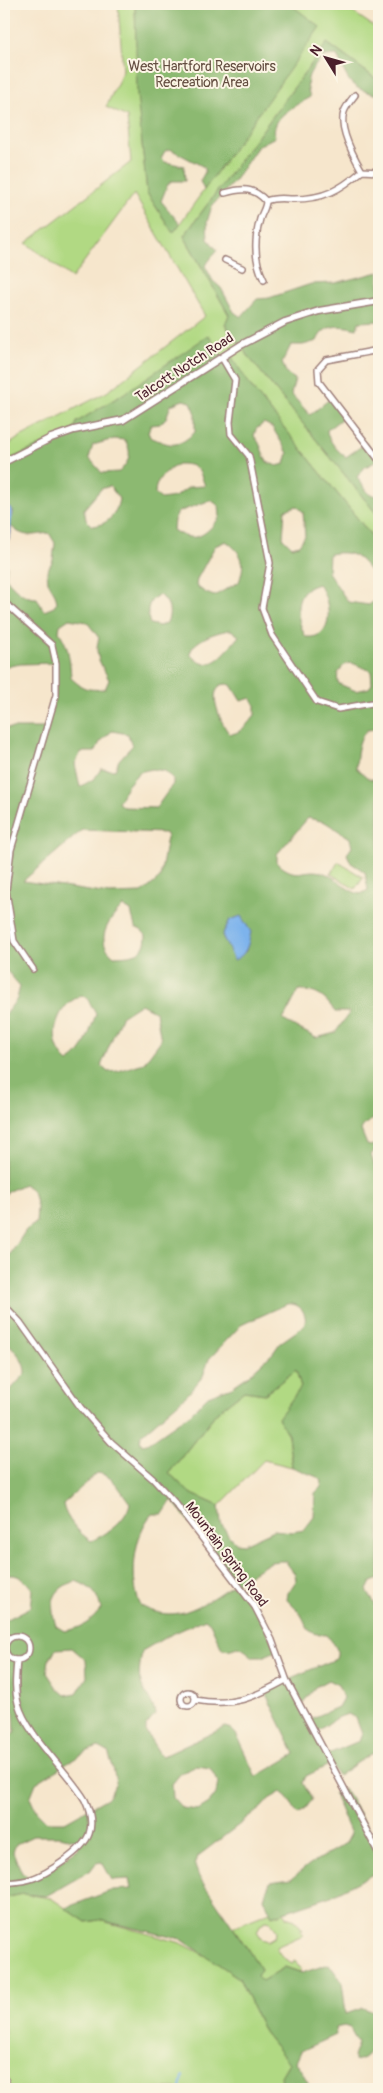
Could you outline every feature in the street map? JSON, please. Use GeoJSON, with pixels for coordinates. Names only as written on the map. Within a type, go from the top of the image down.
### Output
{"type":"FeatureCollection","features":[{"type":"Feature","properties":{"kind":"highway"},"geometry":{"type":"LineString","coordinates":[[4,2081],[7,2089]]}},
{"type":"Feature","properties":{"kind":"street"},"geometry":{"type":"LineString","coordinates":[[355,95],[343,112],[343,118],[346,138],[352,154],[362,171]]}},
{"type":"Feature","properties":{"kind":"street"},"geometry":{"type":"LineString","coordinates":[[266,200],[276,197],[293,199],[326,196],[342,187],[362,171],[379,172]]}},
{"type":"Feature","properties":{"kind":"street"},"geometry":{"type":"LineString","coordinates":[[225,193],[248,188],[260,194],[266,200],[266,207],[260,218],[256,246],[258,266],[264,280]]}},
{"type":"Feature","properties":{"kind":"street"},"geometry":{"type":"LineString","coordinates":[[225,260],[242,268]]}},
{"type":"Feature","properties":{"kind":"street","name":"Talcott Notch Road"},"geometry":{"type":"LineString","coordinates":[[4,462],[51,438],[74,430],[122,420],[264,332],[294,319],[319,311],[379,301]]}},
{"type":"Feature","properties":{"kind":"street"},"geometry":{"type":"LineString","coordinates":[[379,350],[326,360],[318,369],[319,382],[379,460]]}},
{"type":"Feature","properties":{"kind":"street"},"geometry":{"type":"LineString","coordinates":[[222,358],[235,380],[230,422],[232,434],[249,456],[270,563],[262,608],[272,635],[317,702],[338,709],[372,703],[379,705]]}},
{"type":"Feature","properties":{"kind":"street"},"geometry":{"type":"LineString","coordinates":[[4,602],[52,645],[56,663],[56,695],[11,850],[6,890],[14,940],[33,968]]}},
{"type":"Feature","properties":{"kind":"street","name":"Mountain Spring Road"},"geometry":{"type":"LineString","coordinates":[[4,1305],[20,1322],[80,1408],[111,1442],[153,1479],[176,1504],[255,1607],[272,1640],[286,1680],[379,1854]]}},
{"type":"Feature","properties":{"kind":"street"},"geometry":{"type":"LineString","coordinates":[[17,1636],[26,1639],[29,1648],[25,1657],[16,1660],[8,1657],[4,1648],[8,1639],[17,1636]]}},
{"type":"Feature","properties":{"kind":"street"},"geometry":{"type":"LineString","coordinates":[[4,1883],[31,1879],[58,1864],[79,1848],[89,1834],[91,1826],[89,1809],[82,1795],[23,1716],[18,1704],[16,1691],[16,1660]]}},
{"type":"Feature","properties":{"kind":"street"},"geometry":{"type":"LineString","coordinates":[[195,1700],[212,1703],[244,1701],[286,1680]]}},
{"type":"Feature","properties":{"kind":"green space"},"geometry":{"type":"Polygon","coordinates":[[[118,4],[135,4],[136,40],[154,4],[341,4],[379,30],[379,81],[327,43],[184,236],[229,315],[225,325],[379,517],[379,545],[252,388],[229,353],[123,394],[77,422],[74,430],[4,462],[4,448],[20,437],[107,392],[205,316],[134,194],[72,278],[26,243],[131,162],[127,117],[106,107],[123,71],[118,4]],[[140,123],[147,193],[173,233],[224,162],[140,123]]]}},
{"type":"Feature","properties":{"kind":"green space","name":"West Hartford Reservoirs Recreation Area"},"geometry":{"type":"Polygon","coordinates":[[[135,4],[290,4],[320,27],[204,190],[200,181],[205,172],[204,167],[170,149],[165,151],[161,158],[165,162],[184,166],[185,181],[171,181],[161,201],[180,224],[173,233],[147,193],[137,95],[135,4]]]}},
{"type":"Feature","properties":{"kind":"green space"},"geometry":{"type":"Polygon","coordinates":[[[327,43],[379,81],[379,95],[361,90],[351,83],[337,55],[324,56],[315,66],[308,79],[307,84],[310,97],[291,108],[280,118],[274,130],[275,137],[258,146],[235,180],[212,206],[207,222],[208,239],[217,250],[205,266],[213,281],[221,288],[234,312],[241,317],[257,299],[269,298],[311,284],[335,283],[379,272],[379,321],[359,322],[357,329],[339,326],[329,328],[320,335],[317,341],[303,345],[291,345],[282,363],[287,374],[295,379],[291,394],[310,415],[331,398],[345,416],[327,430],[331,441],[340,452],[346,457],[366,443],[379,460],[365,467],[357,477],[369,494],[377,496],[379,494],[379,517],[252,361],[225,324],[229,315],[184,236],[327,43]]]}},
{"type":"Feature","properties":{"kind":"green space"},"geometry":{"type":"Polygon","coordinates":[[[209,335],[222,357],[229,353],[252,388],[379,545],[379,581],[363,562],[347,553],[329,554],[328,572],[348,602],[369,605],[379,597],[379,732],[375,729],[367,730],[361,738],[356,768],[368,778],[379,781],[379,1119],[376,1118],[367,1122],[361,1130],[367,1145],[371,1146],[379,1142],[379,1145],[371,1155],[379,1179],[379,1273],[376,1284],[379,1311],[379,1579],[371,1582],[367,1590],[379,1611],[379,1753],[370,1754],[338,1776],[331,1764],[306,1776],[303,1783],[312,1800],[305,1809],[298,1814],[287,1797],[281,1792],[269,1799],[261,1808],[198,1856],[195,1866],[199,1877],[261,1969],[257,1976],[262,1981],[285,1967],[302,1973],[329,1964],[342,1982],[346,2014],[363,2008],[379,2014],[379,2044],[361,2059],[355,2061],[353,2057],[358,2043],[350,2028],[344,2026],[335,2028],[336,2035],[301,2051],[296,2062],[312,2089],[283,2089],[281,2076],[289,2063],[264,2032],[239,1978],[181,1939],[99,1920],[86,1922],[65,1908],[113,1890],[131,1889],[129,1879],[112,1880],[102,1862],[96,1863],[90,1871],[46,1896],[23,1894],[4,1898],[4,1742],[15,1732],[14,1713],[7,1700],[4,1700],[8,1666],[4,1658],[4,1621],[31,1607],[33,1590],[24,1580],[17,1576],[4,1576],[4,1397],[25,1374],[25,1369],[18,1355],[4,1341],[4,1264],[26,1230],[36,1223],[37,1207],[33,1191],[24,1184],[7,1192],[4,1196],[4,1016],[17,999],[20,986],[7,971],[4,973],[4,728],[46,728],[56,695],[56,663],[21,664],[4,667],[4,562],[7,566],[6,578],[9,582],[24,595],[37,598],[44,611],[54,607],[57,602],[48,582],[47,571],[53,560],[55,543],[49,533],[28,535],[19,532],[10,525],[13,513],[11,508],[4,505],[4,462],[74,430],[77,422],[123,394],[209,335]],[[183,400],[171,405],[166,418],[160,424],[151,425],[148,432],[150,437],[169,444],[178,443],[195,432],[195,411],[191,402],[183,400]],[[264,423],[256,429],[254,436],[267,462],[277,466],[285,464],[288,453],[272,427],[264,423]],[[114,439],[93,445],[89,458],[102,473],[119,472],[129,458],[129,450],[125,440],[114,439]],[[178,464],[162,476],[155,488],[155,494],[161,499],[175,497],[189,487],[205,486],[197,469],[190,465],[178,464]],[[110,486],[101,489],[84,509],[86,520],[92,526],[103,524],[116,510],[119,499],[110,486]],[[211,500],[178,512],[174,520],[173,530],[194,537],[205,533],[220,517],[219,506],[211,500]],[[297,506],[285,510],[283,538],[292,547],[299,545],[305,536],[303,512],[297,506]],[[226,541],[215,546],[197,579],[196,586],[214,596],[239,582],[242,559],[226,541]],[[318,584],[305,590],[301,596],[298,608],[299,621],[306,637],[316,636],[322,632],[328,617],[326,599],[322,590],[318,584]],[[159,595],[155,597],[148,607],[150,624],[159,626],[166,624],[169,608],[163,598],[159,595]],[[69,619],[60,625],[59,632],[65,643],[71,678],[86,688],[105,689],[109,680],[98,655],[97,645],[99,638],[87,622],[69,619]],[[231,630],[206,637],[195,644],[190,654],[197,661],[211,663],[223,655],[239,636],[231,630]],[[352,663],[345,664],[338,673],[339,684],[356,691],[369,688],[372,684],[371,671],[352,663]],[[220,685],[216,692],[217,708],[221,720],[227,731],[230,734],[234,734],[244,728],[255,715],[255,704],[251,698],[241,701],[231,685],[220,685]],[[112,731],[100,742],[95,752],[81,752],[75,764],[80,787],[95,778],[101,769],[115,770],[119,760],[132,746],[128,734],[112,731]],[[152,769],[139,772],[127,786],[118,803],[124,807],[156,808],[173,784],[173,778],[165,771],[152,769]],[[308,818],[277,854],[277,863],[291,872],[317,871],[329,875],[356,893],[361,894],[368,890],[365,872],[351,863],[347,854],[352,847],[350,838],[325,822],[308,818]],[[82,830],[23,881],[109,894],[142,893],[160,878],[167,837],[165,833],[82,830]],[[123,906],[105,930],[105,943],[108,950],[114,956],[136,953],[140,951],[145,942],[146,935],[135,927],[131,911],[123,906]],[[230,920],[222,935],[234,960],[246,951],[250,932],[230,920]],[[299,990],[283,1020],[316,1038],[335,1033],[350,1012],[335,1012],[328,1002],[320,996],[299,990]],[[81,995],[73,1000],[61,1013],[55,1035],[59,1050],[68,1062],[82,1048],[89,1035],[96,1014],[87,998],[81,995]],[[141,1004],[121,1017],[101,1066],[108,1072],[144,1063],[161,1040],[156,1012],[141,1004]],[[287,1304],[241,1325],[209,1359],[203,1376],[187,1395],[141,1435],[140,1441],[142,1445],[147,1444],[190,1414],[208,1396],[232,1387],[248,1376],[273,1353],[280,1343],[304,1326],[305,1318],[302,1310],[296,1305],[287,1304]],[[296,1370],[265,1394],[244,1391],[217,1412],[169,1473],[190,1493],[219,1506],[221,1523],[228,1535],[236,1543],[244,1544],[274,1530],[292,1532],[304,1530],[314,1517],[315,1493],[321,1487],[322,1481],[317,1477],[292,1467],[288,1435],[278,1418],[301,1387],[296,1370]],[[97,1473],[63,1504],[70,1520],[91,1541],[115,1526],[125,1515],[130,1503],[112,1480],[103,1474],[97,1473]],[[172,1500],[163,1514],[152,1514],[141,1534],[135,1559],[135,1585],[141,1606],[155,1612],[180,1613],[191,1610],[236,1583],[172,1500]],[[285,1561],[271,1562],[236,1583],[255,1607],[276,1651],[262,1657],[253,1657],[239,1647],[222,1649],[210,1623],[205,1619],[166,1637],[142,1651],[139,1669],[140,1680],[153,1706],[155,1715],[146,1726],[146,1732],[161,1756],[225,1727],[231,1729],[236,1734],[256,1777],[295,1754],[265,1692],[286,1680],[336,1659],[337,1652],[335,1646],[326,1635],[314,1633],[308,1629],[299,1612],[287,1600],[288,1593],[296,1581],[295,1574],[285,1561]],[[76,1581],[62,1588],[54,1598],[53,1610],[56,1626],[64,1631],[76,1629],[85,1624],[101,1609],[98,1598],[93,1591],[76,1581]],[[72,1648],[56,1649],[49,1660],[47,1673],[57,1688],[65,1695],[77,1693],[87,1677],[86,1660],[72,1648]],[[328,1680],[317,1686],[300,1706],[308,1720],[338,1707],[343,1698],[338,1685],[328,1680]],[[348,1714],[336,1718],[315,1733],[326,1755],[359,1741],[362,1734],[356,1718],[348,1714]],[[99,1747],[87,1751],[36,1783],[30,1798],[36,1811],[47,1822],[65,1822],[109,1797],[116,1783],[108,1752],[99,1747]],[[197,1766],[181,1773],[172,1784],[173,1798],[182,1808],[198,1810],[209,1803],[216,1794],[218,1782],[210,1768],[197,1766]],[[33,1836],[16,1844],[13,1852],[22,1873],[31,1879],[39,1876],[79,1848],[76,1840],[60,1836],[33,1836]]]}},
{"type":"Feature","properties":{"kind":"green space"},"geometry":{"type":"Polygon","coordinates":[[[338,862],[363,877],[355,889],[331,874],[338,862]]]}},
{"type":"Feature","properties":{"kind":"green space"},"geometry":{"type":"Polygon","coordinates":[[[296,1369],[301,1387],[279,1418],[288,1435],[292,1467],[264,1460],[219,1506],[190,1493],[169,1473],[217,1412],[244,1391],[265,1394],[296,1369]]]}},
{"type":"Feature","properties":{"kind":"green space"},"geometry":{"type":"Polygon","coordinates":[[[344,1788],[375,1840],[379,1839],[379,1846],[376,1848],[379,1854],[379,1871],[329,1897],[272,1916],[264,1898],[270,1882],[291,1879],[310,1864],[346,1843],[351,1834],[334,1794],[344,1788]]]}},
{"type":"Feature","properties":{"kind":"green space"},"geometry":{"type":"Polygon","coordinates":[[[23,1894],[51,1898],[86,1922],[99,1920],[181,1943],[208,1957],[239,1978],[264,2032],[289,2063],[283,2075],[283,2089],[4,2089],[4,1898],[23,1894]]]}},
{"type":"Feature","properties":{"kind":"green space"},"geometry":{"type":"Polygon","coordinates":[[[270,1912],[272,1916],[284,1912],[286,1917],[295,1920],[303,1930],[300,1931],[303,1935],[276,1947],[285,1959],[293,1963],[294,1960],[296,1961],[301,1968],[300,1972],[285,1967],[262,1981],[257,1976],[261,1969],[233,1927],[270,1912]],[[266,1921],[261,1924],[257,1931],[262,1939],[268,1941],[275,1937],[277,1931],[271,1922],[266,1921]]]}},
{"type":"Feature","properties":{"kind":"water"},"geometry":{"type":"Polygon","coordinates":[[[4,505],[11,508],[12,514],[10,536],[4,546],[4,505]]]}},
{"type":"Feature","properties":{"kind":"water"},"geometry":{"type":"Polygon","coordinates":[[[241,916],[251,932],[244,952],[234,960],[222,935],[230,920],[241,916]]]}},
{"type":"Feature","properties":{"kind":"waterway"},"geometry":{"type":"LineString","coordinates":[[181,2089],[183,2076]]}}]}
